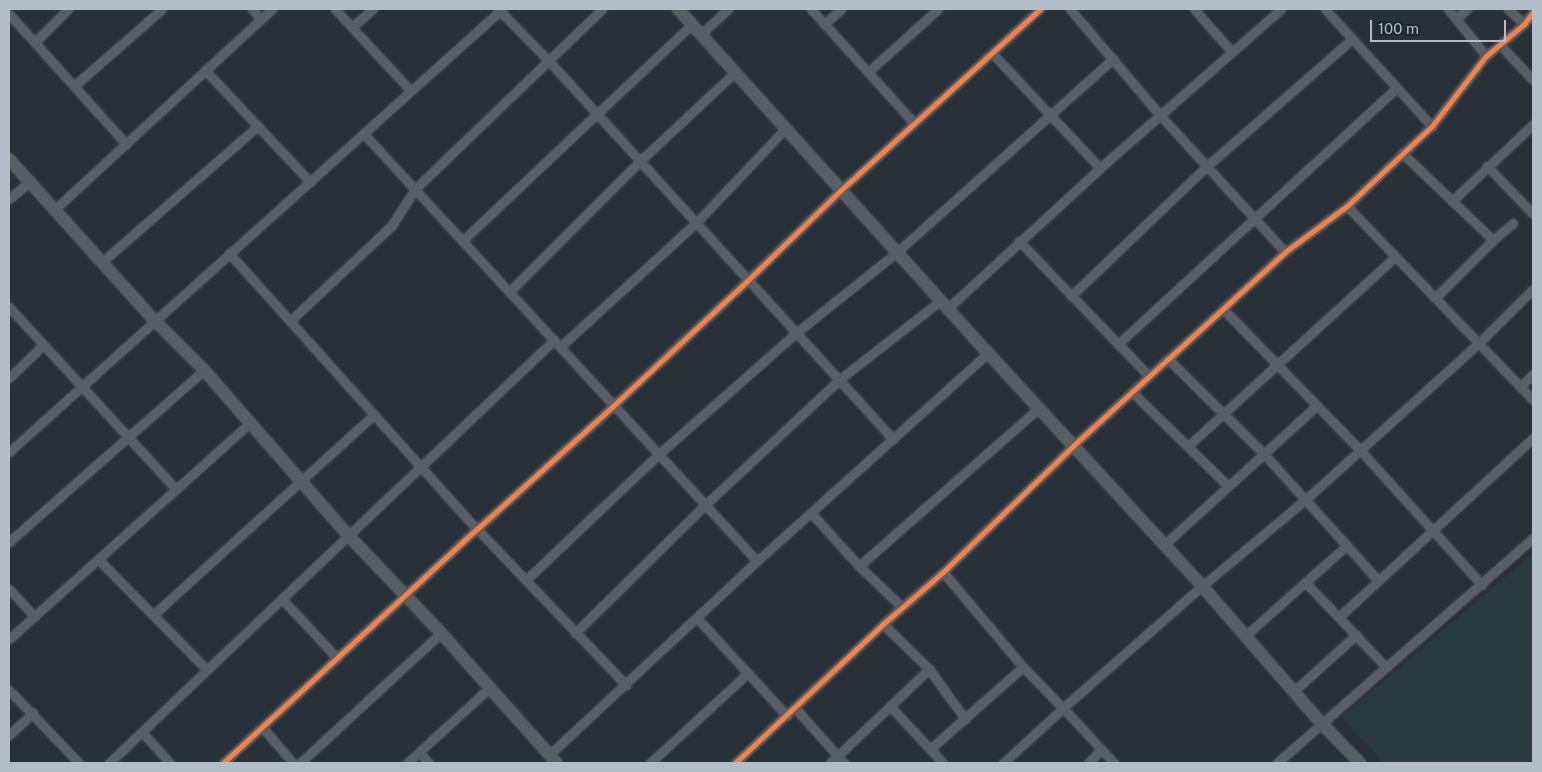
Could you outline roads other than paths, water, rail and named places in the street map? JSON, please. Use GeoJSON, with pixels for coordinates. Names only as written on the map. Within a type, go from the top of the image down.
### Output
{"type":"FeatureCollection","features":[{"type":"Feature","properties":{"kind":"street"},"geometry":{"type":"LineString","coordinates":[[35,42],[68,9]]}},
{"type":"Feature","properties":{"kind":"street"},"geometry":{"type":"LineString","coordinates":[[74,86],[162,9]]}},
{"type":"Feature","properties":{"kind":"street"},"geometry":{"type":"LineString","coordinates":[[252,9],[261,19]]}},
{"type":"Feature","properties":{"kind":"street"},"geometry":{"type":"LineString","coordinates":[[54,210],[272,9]]}},
{"type":"Feature","properties":{"kind":"street"},"geometry":{"type":"LineString","coordinates":[[335,9],[410,90]]}},
{"type":"Feature","properties":{"kind":"street"},"geometry":{"type":"LineString","coordinates":[[352,27],[373,9]]}},
{"type":"Feature","properties":{"kind":"street"},"geometry":{"type":"LineString","coordinates":[[291,320],[392,225],[415,188],[602,9]]}},
{"type":"Feature","properties":{"kind":"street"},"geometry":{"type":"LineString","coordinates":[[678,9],[988,353],[1165,544],[1321,723],[1360,763]]}},
{"type":"Feature","properties":{"kind":"street"},"geometry":{"type":"LineString","coordinates":[[701,34],[728,9]]}},
{"type":"Feature","properties":{"kind":"street"},"geometry":{"type":"LineString","coordinates":[[811,9],[914,123]]}},
{"type":"Feature","properties":{"kind":"street"},"geometry":{"type":"LineString","coordinates":[[824,24],[841,9]]}},
{"type":"Feature","properties":{"kind":"street"},"geometry":{"type":"LineString","coordinates":[[868,72],[938,9]]}},
{"type":"Feature","properties":{"kind":"street"},"geometry":{"type":"LineString","coordinates":[[223,763],[476,528],[613,406],[841,190],[1040,9]]}},
{"type":"Feature","properties":{"kind":"street"},"geometry":{"type":"LineString","coordinates":[[1070,9],[1160,115],[1285,252]]}},
{"type":"Feature","properties":{"kind":"street"},"geometry":{"type":"LineString","coordinates":[[1194,9],[1232,52]]}},
{"type":"Feature","properties":{"kind":"street"},"geometry":{"type":"LineString","coordinates":[[575,632],[840,379],[944,304],[1019,241],[1281,9]]}},
{"type":"Feature","properties":{"kind":"street"},"geometry":{"type":"LineString","coordinates":[[1324,9],[1432,126]]}},
{"type":"Feature","properties":{"kind":"street"},"geometry":{"type":"LineString","coordinates":[[1448,9],[1486,56]]}},
{"type":"Feature","properties":{"kind":"street"},"geometry":{"type":"LineString","coordinates":[[1456,19],[1467,9]]}},
{"type":"Feature","properties":{"kind":"street"},"geometry":{"type":"LineString","coordinates":[[1508,9],[1524,24]]}},
{"type":"Feature","properties":{"kind":"street"},"geometry":{"type":"LineString","coordinates":[[9,452],[501,10],[894,439]]}},
{"type":"Feature","properties":{"kind":"street"},"geometry":{"type":"LineString","coordinates":[[734,763],[796,708],[883,624],[942,572],[1074,445],[1285,252],[1347,206],[1432,126],[1486,56],[1524,24],[1533,12]]}},
{"type":"Feature","properties":{"kind":"street"},"geometry":{"type":"LineString","coordinates":[[9,14],[126,144]]}},
{"type":"Feature","properties":{"kind":"street"},"geometry":{"type":"LineString","coordinates":[[462,241],[692,24]]}},
{"type":"Feature","properties":{"kind":"street"},"geometry":{"type":"LineString","coordinates":[[1071,296],[1207,166],[1351,40]]}},
{"type":"Feature","properties":{"kind":"street"},"geometry":{"type":"LineString","coordinates":[[1500,45],[1533,80]]}},
{"type":"Feature","properties":{"kind":"street"},"geometry":{"type":"LineString","coordinates":[[992,53],[1100,168]]}},
{"type":"Feature","properties":{"kind":"street"},"geometry":{"type":"LineString","coordinates":[[526,580],[659,454],[796,333],[897,252],[1113,59]]}},
{"type":"Feature","properties":{"kind":"street"},"geometry":{"type":"LineString","coordinates":[[205,70],[310,182]]}},
{"type":"Feature","properties":{"kind":"street"},"geometry":{"type":"LineString","coordinates":[[509,292],[640,161],[735,72]]}},
{"type":"Feature","properties":{"kind":"street"},"geometry":{"type":"LineString","coordinates":[[1118,344],[1396,88]]}},
{"type":"Feature","properties":{"kind":"street"},"geometry":{"type":"LineString","coordinates":[[1452,201],[1533,124]]}},
{"type":"Feature","properties":{"kind":"street"},"geometry":{"type":"LineString","coordinates":[[102,262],[258,126]]}},
{"type":"Feature","properties":{"kind":"street"},"geometry":{"type":"LineString","coordinates":[[109,763],[349,536],[420,466],[557,343],[696,223],[786,129]]}},
{"type":"Feature","properties":{"kind":"street"},"geometry":{"type":"LineString","coordinates":[[364,134],[757,561]]}},
{"type":"Feature","properties":{"kind":"street"},"geometry":{"type":"LineString","coordinates":[[1402,153],[1492,240]]}},
{"type":"Feature","properties":{"kind":"street"},"geometry":{"type":"LineString","coordinates":[[9,159],[155,320],[204,370],[349,536],[405,594],[553,759],[626,685],[757,561],[988,353]]}},
{"type":"Feature","properties":{"kind":"street"},"geometry":{"type":"LineString","coordinates":[[1487,166],[1533,214]]}},
{"type":"Feature","properties":{"kind":"street"},"geometry":{"type":"LineString","coordinates":[[9,199],[29,182]]}},
{"type":"Feature","properties":{"kind":"street"},"geometry":{"type":"LineString","coordinates":[[1347,206],[1533,400]]}},
{"type":"Feature","properties":{"kind":"street"},"geometry":{"type":"LineString","coordinates":[[1435,298],[1492,240],[1513,223]]}},
{"type":"Feature","properties":{"kind":"street"},"geometry":{"type":"LineString","coordinates":[[1019,241],[1149,376]]}},
{"type":"Feature","properties":{"kind":"street"},"geometry":{"type":"LineString","coordinates":[[228,254],[291,320],[476,528],[626,685]]}},
{"type":"Feature","properties":{"kind":"street"},"geometry":{"type":"LineString","coordinates":[[1188,446],[1395,256]]}},
{"type":"Feature","properties":{"kind":"street"},"geometry":{"type":"LineString","coordinates":[[1003,763],[1202,586],[1305,500],[1479,343],[1533,289]]}},
{"type":"Feature","properties":{"kind":"street"},"geometry":{"type":"LineString","coordinates":[[9,309],[176,489]]}},
{"type":"Feature","properties":{"kind":"street"},"geometry":{"type":"LineString","coordinates":[[1223,309],[1360,450],[1482,585]]}},
{"type":"Feature","properties":{"kind":"street"},"geometry":{"type":"LineString","coordinates":[[9,378],[43,345]]}},
{"type":"Feature","properties":{"kind":"street"},"geometry":{"type":"LineString","coordinates":[[1168,359],[1264,454],[1378,580]]}},
{"type":"Feature","properties":{"kind":"street"},"geometry":{"type":"LineString","coordinates":[[9,542],[204,370]]}},
{"type":"Feature","properties":{"kind":"street"},"geometry":{"type":"LineString","coordinates":[[1520,387],[1533,374]]}},
{"type":"Feature","properties":{"kind":"street"},"geometry":{"type":"LineString","coordinates":[[1132,392],[1228,485]]}},
{"type":"Feature","properties":{"kind":"street"},"geometry":{"type":"LineString","coordinates":[[1165,544],[1317,405]]}},
{"type":"Feature","properties":{"kind":"street"},"geometry":{"type":"LineString","coordinates":[[859,566],[1039,408]]}},
{"type":"Feature","properties":{"kind":"street"},"geometry":{"type":"LineString","coordinates":[[153,615],[375,414]]}},
{"type":"Feature","properties":{"kind":"street"},"geometry":{"type":"LineString","coordinates":[[9,639],[250,423]]}},
{"type":"Feature","properties":{"kind":"street"},"geometry":{"type":"LineString","coordinates":[[1339,618],[1533,438]]}},
{"type":"Feature","properties":{"kind":"street"},"geometry":{"type":"LineString","coordinates":[[811,512],[859,566],[902,607]]}},
{"type":"Feature","properties":{"kind":"street"},"geometry":{"type":"LineString","coordinates":[[1277,763],[1384,666],[1482,585],[1533,538]]}},
{"type":"Feature","properties":{"kind":"street"},"geometry":{"type":"LineString","coordinates":[[1245,636],[1346,546]]}},
{"type":"Feature","properties":{"kind":"street"},"geometry":{"type":"LineString","coordinates":[[99,560],[208,670]]}},
{"type":"Feature","properties":{"kind":"street"},"geometry":{"type":"LineString","coordinates":[[942,572],[1023,667],[1114,763]]}},
{"type":"Feature","properties":{"kind":"street"},"geometry":{"type":"LineString","coordinates":[[1305,582],[1384,666]]}},
{"type":"Feature","properties":{"kind":"street"},"geometry":{"type":"LineString","coordinates":[[9,589],[35,617]]}},
{"type":"Feature","properties":{"kind":"street"},"geometry":{"type":"LineString","coordinates":[[282,599],[336,658]]}},
{"type":"Feature","properties":{"kind":"street"},"geometry":{"type":"LineString","coordinates":[[697,618],[787,716]]}},
{"type":"Feature","properties":{"kind":"street"},"geometry":{"type":"LineString","coordinates":[[883,624],[929,669],[965,719]]}},
{"type":"Feature","properties":{"kind":"street"},"geometry":{"type":"LineString","coordinates":[[300,763],[441,634]]}},
{"type":"Feature","properties":{"kind":"street"},"geometry":{"type":"LineString","coordinates":[[1294,691],[1356,635]]}},
{"type":"Feature","properties":{"kind":"street"},"geometry":{"type":"LineString","coordinates":[[930,749],[1023,667]]}},
{"type":"Feature","properties":{"kind":"street"},"geometry":{"type":"LineString","coordinates":[[830,763],[929,669]]}},
{"type":"Feature","properties":{"kind":"street"},"geometry":{"type":"LineString","coordinates":[[650,763],[748,674]]}},
{"type":"Feature","properties":{"kind":"street"},"geometry":{"type":"LineString","coordinates":[[407,763],[489,688]]}},
{"type":"Feature","properties":{"kind":"street"},"geometry":{"type":"LineString","coordinates":[[9,690],[33,713],[78,763]]}},
{"type":"Feature","properties":{"kind":"street"},"geometry":{"type":"LineString","coordinates":[[890,706],[942,763]]}},
{"type":"Feature","properties":{"kind":"street"},"geometry":{"type":"LineString","coordinates":[[796,708],[844,763]]}},
{"type":"Feature","properties":{"kind":"street"},"geometry":{"type":"LineString","coordinates":[[9,735],[33,713]]}},
{"type":"Feature","properties":{"kind":"street"},"geometry":{"type":"LineString","coordinates":[[262,728],[293,763]]}},
{"type":"Feature","properties":{"kind":"street"},"geometry":{"type":"LineString","coordinates":[[142,732],[170,763]]}},
{"type":"Feature","properties":{"kind":"street"},"geometry":{"type":"LineString","coordinates":[[1088,763],[1101,750]]}},
{"type":"Feature","properties":{"kind":"street"},"geometry":{"type":"LineString","coordinates":[[419,752],[429,763]]}}]}
